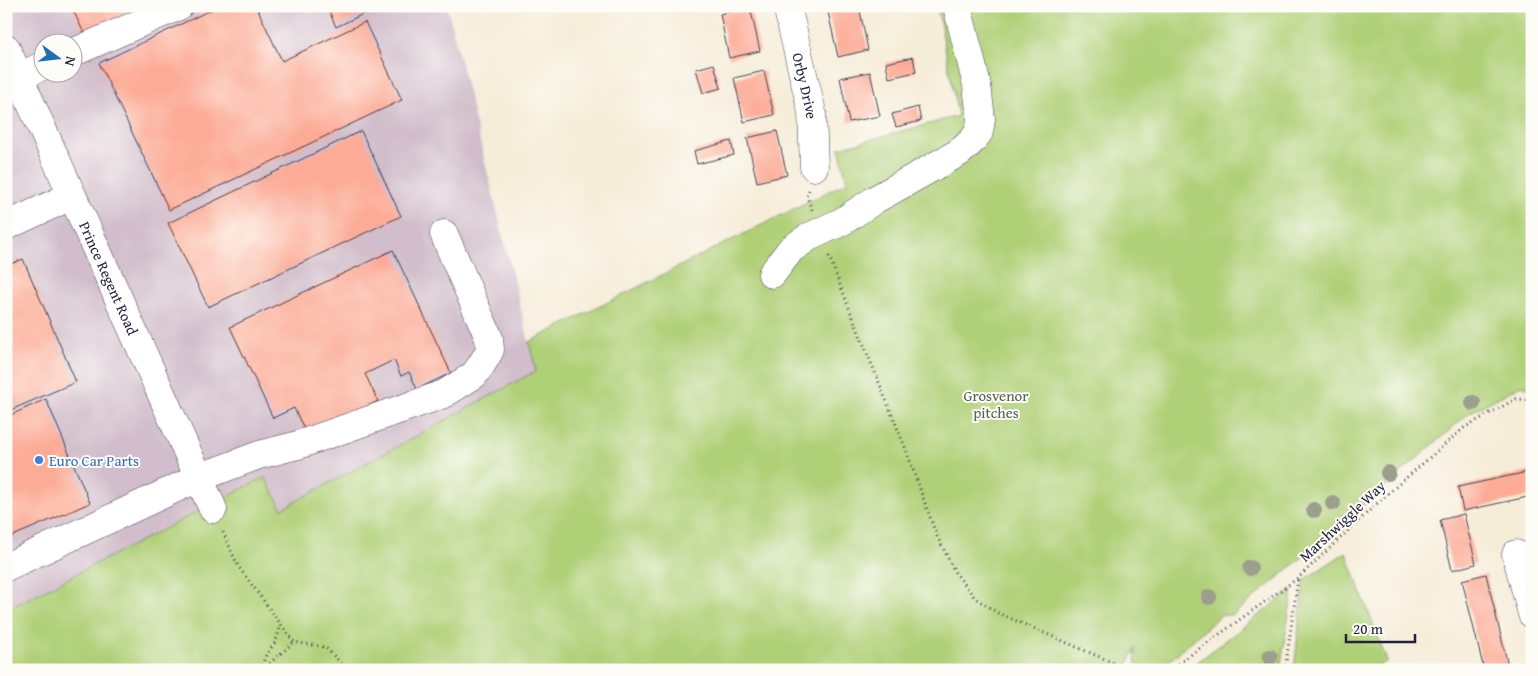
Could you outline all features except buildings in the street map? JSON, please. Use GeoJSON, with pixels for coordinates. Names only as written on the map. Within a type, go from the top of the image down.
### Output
{"type":"FeatureCollection","features":[{"type":"Feature","properties":{"kind":"street"},"geometry":{"type":"LineString","coordinates":[[82,49],[179,6]]}},
{"type":"Feature","properties":{"kind":"street","name":"Orby Drive"},"geometry":{"type":"LineString","coordinates":[[787,6],[812,112],[814,167]]}},
{"type":"Feature","properties":{"kind":"street"},"geometry":{"type":"LineString","coordinates":[[772,274],[791,249],[809,237],[843,222],[876,199],[960,152],[979,132],[981,118],[977,85],[957,6]]}},
{"type":"Feature","properties":{"kind":"street","name":"Prince Regent Road"},"geometry":{"type":"LineString","coordinates":[[6,48],[31,71],[72,196],[212,508]]}},
{"type":"Feature","properties":{"kind":"street"},"geometry":{"type":"LineString","coordinates":[[6,226],[72,196]]}},
{"type":"Feature","properties":{"kind":"street"},"geometry":{"type":"LineString","coordinates":[[6,568],[198,478],[259,455],[298,445],[444,394],[474,375],[490,350],[489,338],[444,234]]}},
{"type":"Feature","properties":{"kind":"street"},"geometry":{"type":"LineString","coordinates":[[1516,554],[1532,614]]}},
{"type":"Feature","properties":{"kind":"path"},"geometry":{"type":"LineString","coordinates":[[814,167],[807,196],[847,303],[905,447],[936,534],[955,572],[975,598],[998,613],[1130,670]]}},
{"type":"Feature","properties":{"kind":"path","name":"Marshwiggle Way"},"geometry":{"type":"LineString","coordinates":[[1171,670],[1298,578],[1384,497],[1465,427],[1516,399],[1532,400]]}},
{"type":"Feature","properties":{"kind":"path"},"geometry":{"type":"LineString","coordinates":[[212,508],[238,566],[294,642],[325,648],[348,670]]}},
{"type":"Feature","properties":{"kind":"path"},"geometry":{"type":"LineString","coordinates":[[1285,670],[1298,578]]}},
{"type":"Feature","properties":{"kind":"path"},"geometry":{"type":"LineString","coordinates":[[261,670],[266,654],[276,641],[281,624]]}},
{"type":"Feature","properties":{"kind":"path"},"geometry":{"type":"LineString","coordinates":[[261,670],[294,642]]}},
{"type":"Feature","properties":{"kind":"shaded area"},"geometry":{"type":"Polygon","coordinates":[[[6,6],[447,6],[536,371],[281,509],[264,477],[6,610],[6,6]]]}},
{"type":"Feature","properties":{"kind":"green space","name":"Grosvenor pitches"},"geometry":{"type":"Polygon","coordinates":[[[937,6],[1532,6],[1532,390],[1522,385],[1469,413],[1341,525],[1233,615],[1221,615],[1159,670],[1151,670],[1135,663],[1136,648],[1125,670],[6,670],[6,610],[265,477],[282,509],[536,371],[529,342],[847,182],[839,148],[958,116],[937,6]]]}},
{"type":"Feature","properties":{"kind":"green space"},"geometry":{"type":"Polygon","coordinates":[[[1346,552],[1387,661],[1372,670],[1294,670],[1304,580],[1346,552]]]}},
{"type":"Feature","properties":{"kind":"green space"},"geometry":{"type":"Polygon","coordinates":[[[1293,589],[1280,670],[1187,670],[1293,589]]]}},
{"type":"Feature","properties":{"kind":"place","name":"Euro Car Parts"},"geometry":{"type":"Point","coordinates":[39,460]}}]}
